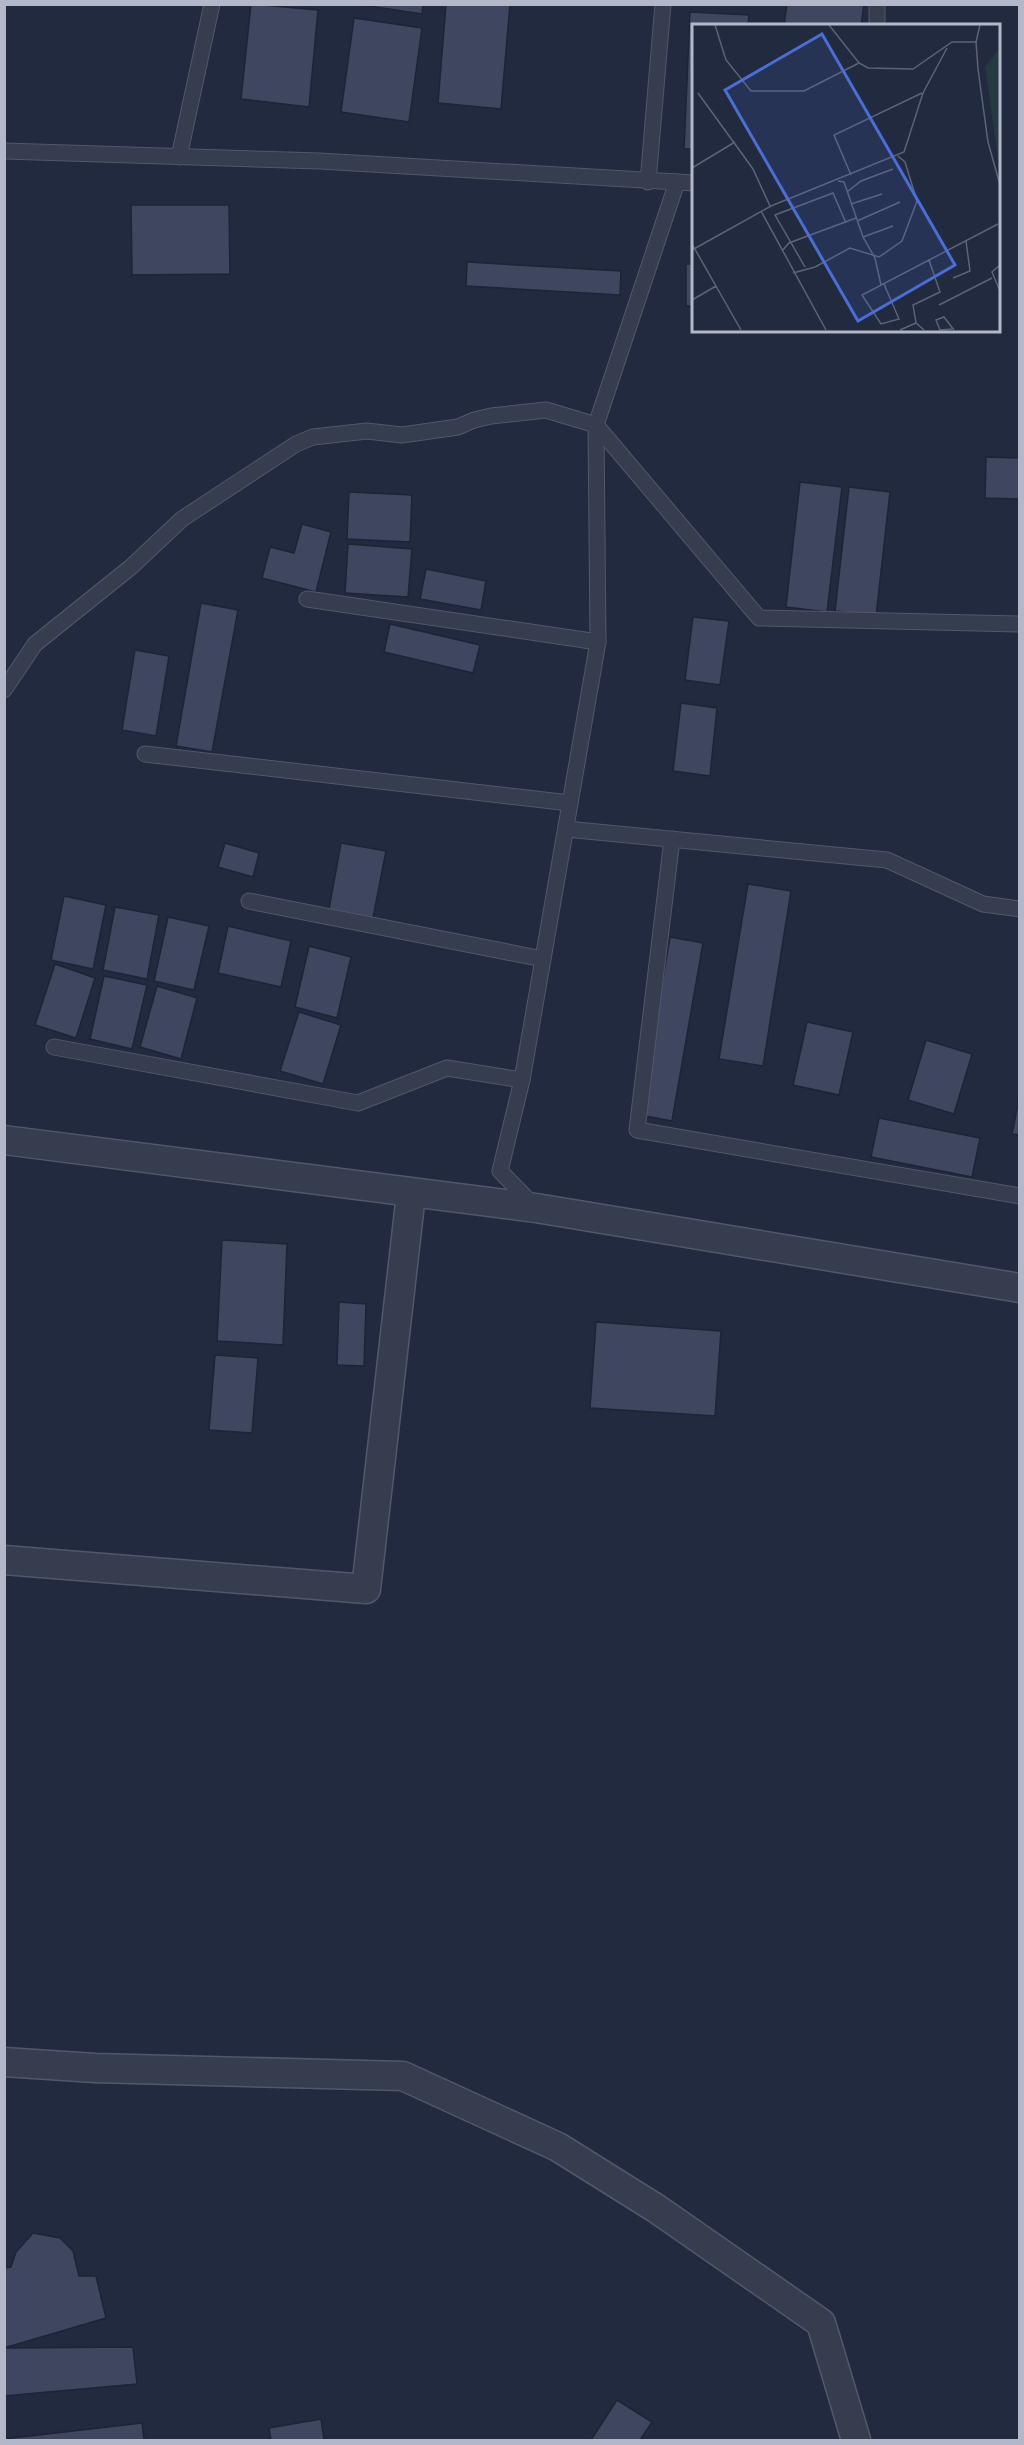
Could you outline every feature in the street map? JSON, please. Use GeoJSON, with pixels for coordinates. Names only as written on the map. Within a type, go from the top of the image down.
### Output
{"type":"FeatureCollection","features":[{"type":"Feature","properties":{"kind":"street"},"geometry":{"type":"LineString","coordinates":[[4,1140],[411,1194],[536,1208],[1020,1288]]}},
{"type":"Feature","properties":{"kind":"street"},"geometry":{"type":"LineString","coordinates":[[4,1560],[366,1589],[411,1194]]}},
{"type":"Feature","properties":{"kind":"street"},"geometry":{"type":"LineString","coordinates":[[4,2062],[95,2068],[402,2076],[558,2146],[657,2209],[821,2323],[856,2440]]}},
{"type":"Feature","properties":{"kind":"lane"},"geometry":{"type":"LineString","coordinates":[[179,157],[212,4]]}},
{"type":"Feature","properties":{"kind":"lane"},"geometry":{"type":"LineString","coordinates":[[648,182],[663,4]]}},
{"type":"Feature","properties":{"kind":"lane"},"geometry":{"type":"LineString","coordinates":[[877,4],[877,24]]}},
{"type":"Feature","properties":{"kind":"lane"},"geometry":{"type":"LineString","coordinates":[[4,151],[331,162],[692,183]]}},
{"type":"Feature","properties":{"kind":"lane"},"geometry":{"type":"LineString","coordinates":[[536,1208],[500,1171],[522,1080],[598,642],[596,424],[677,182]]}},
{"type":"Feature","properties":{"kind":"lane"},"geometry":{"type":"LineString","coordinates":[[4,690],[35,644],[131,567],[182,519],[296,444],[313,437],[367,431],[402,435],[458,427],[491,416],[546,410],[596,424],[759,618],[1020,624]]}},
{"type":"Feature","properties":{"kind":"lane"},"geometry":{"type":"LineString","coordinates":[[308,599],[598,642]]}},
{"type":"Feature","properties":{"kind":"lane"},"geometry":{"type":"LineString","coordinates":[[145,754],[570,803]]}},
{"type":"Feature","properties":{"kind":"lane"},"geometry":{"type":"LineString","coordinates":[[566,829],[887,860],[983,904],[1020,909]]}},
{"type":"Feature","properties":{"kind":"lane"},"geometry":{"type":"LineString","coordinates":[[672,839],[637,1131],[1020,1196]]}},
{"type":"Feature","properties":{"kind":"lane"},"geometry":{"type":"LineString","coordinates":[[249,901],[543,959]]}},
{"type":"Feature","properties":{"kind":"lane"},"geometry":{"type":"LineString","coordinates":[[54,1047],[357,1103],[447,1068],[522,1080]]}},
{"type":"Feature","properties":{"kind":"building"},"geometry":{"type":"Polygon","coordinates":[[[251,4],[318,10],[309,107],[241,99],[251,4]]]}},
{"type":"Feature","properties":{"kind":"building"},"geometry":{"type":"Polygon","coordinates":[[[356,4],[423,4],[422,14],[356,4]]]}},
{"type":"Feature","properties":{"kind":"building"},"geometry":{"type":"Polygon","coordinates":[[[446,4],[510,4],[501,109],[438,103],[446,4]]]}},
{"type":"Feature","properties":{"kind":"building"},"geometry":{"type":"Polygon","coordinates":[[[787,4],[864,4],[861,24],[784,24],[787,4]]]}},
{"type":"Feature","properties":{"kind":"building"},"geometry":{"type":"Polygon","coordinates":[[[690,12],[749,15],[748,24],[692,24],[692,149],[684,149],[690,12]]]}},
{"type":"Feature","properties":{"kind":"building"},"geometry":{"type":"Polygon","coordinates":[[[354,18],[422,28],[409,122],[341,112],[354,18]]]}},
{"type":"Feature","properties":{"kind":"building"},"geometry":{"type":"Polygon","coordinates":[[[131,205],[229,205],[230,274],[132,275],[131,205]]]}},
{"type":"Feature","properties":{"kind":"building"},"geometry":{"type":"Polygon","coordinates":[[[467,262],[621,271],[620,295],[466,286],[467,262]]]}},
{"type":"Feature","properties":{"kind":"building"},"geometry":{"type":"Polygon","coordinates":[[[686,264],[692,264],[692,306],[686,306],[686,264]]]}},
{"type":"Feature","properties":{"kind":"building"},"geometry":{"type":"Polygon","coordinates":[[[986,457],[1020,458],[1020,499],[985,498],[986,457]]]}},
{"type":"Feature","properties":{"kind":"building"},"geometry":{"type":"Polygon","coordinates":[[[800,482],[842,487],[827,612],[786,607],[800,482]]]}},
{"type":"Feature","properties":{"kind":"building"},"geometry":{"type":"Polygon","coordinates":[[[849,487],[890,492],[876,616],[835,611],[849,487]]]}},
{"type":"Feature","properties":{"kind":"building"},"geometry":{"type":"Polygon","coordinates":[[[349,492],[412,495],[410,542],[347,539],[349,492]]]}},
{"type":"Feature","properties":{"kind":"building"},"geometry":{"type":"Polygon","coordinates":[[[302,524],[331,532],[316,592],[262,578],[270,547],[294,553],[302,524]]]}},
{"type":"Feature","properties":{"kind":"building"},"geometry":{"type":"Polygon","coordinates":[[[348,544],[412,549],[408,597],[345,593],[348,544]]]}},
{"type":"Feature","properties":{"kind":"building"},"geometry":{"type":"Polygon","coordinates":[[[426,569],[486,581],[481,610],[420,599],[426,569]]]}},
{"type":"Feature","properties":{"kind":"building"},"geometry":{"type":"Polygon","coordinates":[[[201,603],[238,610],[212,752],[176,746],[201,603]]]}},
{"type":"Feature","properties":{"kind":"building"},"geometry":{"type":"Polygon","coordinates":[[[693,617],[729,621],[720,685],[685,680],[693,617]]]}},
{"type":"Feature","properties":{"kind":"building"},"geometry":{"type":"Polygon","coordinates":[[[390,624],[480,645],[473,673],[384,652],[390,624]]]}},
{"type":"Feature","properties":{"kind":"building"},"geometry":{"type":"Polygon","coordinates":[[[135,650],[169,656],[156,736],[122,730],[135,650]]]}},
{"type":"Feature","properties":{"kind":"building"},"geometry":{"type":"Polygon","coordinates":[[[681,703],[717,708],[710,776],[673,771],[681,703]]]}},
{"type":"Feature","properties":{"kind":"building"},"geometry":{"type":"Polygon","coordinates":[[[225,843],[259,853],[253,877],[218,867],[225,843]]]}},
{"type":"Feature","properties":{"kind":"building"},"geometry":{"type":"Polygon","coordinates":[[[341,843],[386,851],[373,918],[329,909],[341,843]]]}},
{"type":"Feature","properties":{"kind":"building"},"geometry":{"type":"Polygon","coordinates":[[[748,884],[791,891],[763,1066],[719,1059],[748,884]]]}},
{"type":"Feature","properties":{"kind":"building"},"geometry":{"type":"Polygon","coordinates":[[[64,896],[106,905],[93,969],[51,960],[64,896]]]}},
{"type":"Feature","properties":{"kind":"building"},"geometry":{"type":"Polygon","coordinates":[[[115,907],[159,915],[147,979],[103,970],[115,907]]]}},
{"type":"Feature","properties":{"kind":"building"},"geometry":{"type":"Polygon","coordinates":[[[168,917],[209,926],[194,990],[154,981],[168,917]]]}},
{"type":"Feature","properties":{"kind":"building"},"geometry":{"type":"Polygon","coordinates":[[[228,926],[291,941],[281,987],[218,973],[228,926]]]}},
{"type":"Feature","properties":{"kind":"building"},"geometry":{"type":"Polygon","coordinates":[[[670,937],[703,943],[672,1121],[640,1115],[670,937]]]}},
{"type":"Feature","properties":{"kind":"building"},"geometry":{"type":"Polygon","coordinates":[[[309,946],[351,957],[337,1018],[295,1007],[309,946]]]}},
{"type":"Feature","properties":{"kind":"building"},"geometry":{"type":"Polygon","coordinates":[[[55,964],[95,978],[76,1038],[35,1025],[55,964]]]}},
{"type":"Feature","properties":{"kind":"building"},"geometry":{"type":"Polygon","coordinates":[[[104,976],[147,985],[132,1049],[90,1039],[104,976]]]}},
{"type":"Feature","properties":{"kind":"building"},"geometry":{"type":"Polygon","coordinates":[[[157,986],[197,998],[181,1059],[140,1047],[157,986]]]}},
{"type":"Feature","properties":{"kind":"building"},"geometry":{"type":"Polygon","coordinates":[[[299,1012],[341,1025],[323,1084],[280,1071],[299,1012]]]}},
{"type":"Feature","properties":{"kind":"building"},"geometry":{"type":"Polygon","coordinates":[[[807,1022],[853,1032],[839,1095],[793,1085],[807,1022]]]}},
{"type":"Feature","properties":{"kind":"building"},"geometry":{"type":"Polygon","coordinates":[[[926,1040],[972,1054],[954,1114],[908,1100],[926,1040]]]}},
{"type":"Feature","properties":{"kind":"building"},"geometry":{"type":"Polygon","coordinates":[[[1020,1094],[1020,1135],[1012,1134],[1020,1094]]]}},
{"type":"Feature","properties":{"kind":"building"},"geometry":{"type":"Polygon","coordinates":[[[879,1118],[980,1138],[972,1177],[871,1157],[879,1118]]]}},
{"type":"Feature","properties":{"kind":"building"},"geometry":{"type":"Polygon","coordinates":[[[222,1240],[287,1244],[283,1345],[217,1341],[222,1240]]]}},
{"type":"Feature","properties":{"kind":"building"},"geometry":{"type":"Polygon","coordinates":[[[339,1302],[366,1304],[364,1366],[337,1365],[339,1302]]]}},
{"type":"Feature","properties":{"kind":"building"},"geometry":{"type":"Polygon","coordinates":[[[596,1322],[721,1331],[715,1416],[590,1408],[596,1322]]]}},
{"type":"Feature","properties":{"kind":"building"},"geometry":{"type":"Polygon","coordinates":[[[215,1355],[258,1358],[252,1433],[209,1430],[215,1355]]]}},
{"type":"Feature","properties":{"kind":"building"},"geometry":{"type":"Polygon","coordinates":[[[33,2233],[60,2238],[73,2251],[79,2276],[96,2276],[106,2318],[4,2348],[4,2268],[11,2267],[16,2252],[33,2233]]]}},
{"type":"Feature","properties":{"kind":"building"},"geometry":{"type":"Polygon","coordinates":[[[133,2347],[137,2384],[4,2396],[4,2348],[133,2347]]]}},
{"type":"Feature","properties":{"kind":"building"},"geometry":{"type":"Polygon","coordinates":[[[617,2400],[652,2422],[640,2440],[591,2440],[617,2400]]]}},
{"type":"Feature","properties":{"kind":"building"},"geometry":{"type":"Polygon","coordinates":[[[321,2419],[324,2440],[271,2440],[269,2428],[321,2419]]]}},
{"type":"Feature","properties":{"kind":"building"},"geometry":{"type":"Polygon","coordinates":[[[142,2423],[144,2440],[4,2440],[4,2439],[142,2423]]]}}]}
